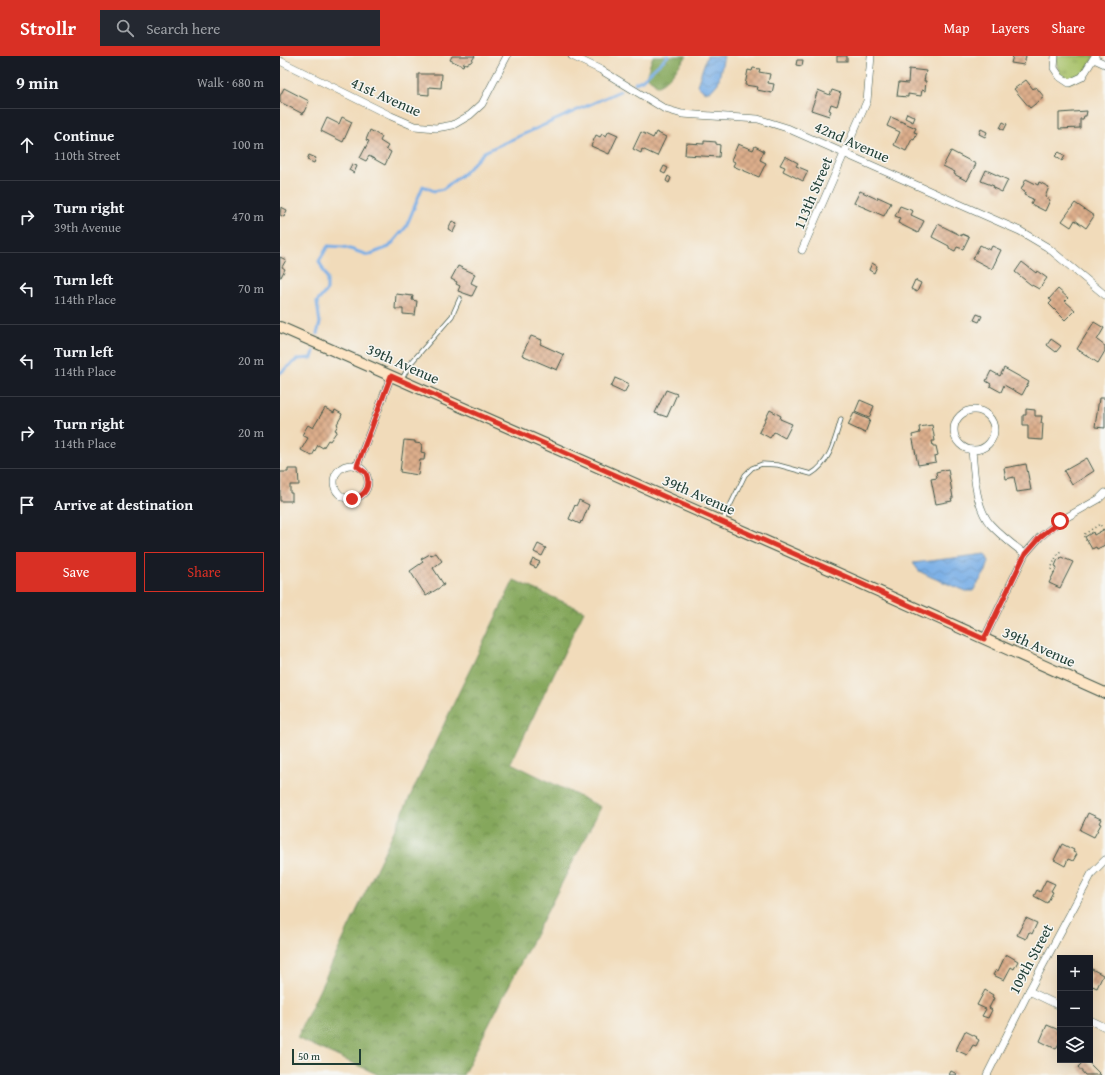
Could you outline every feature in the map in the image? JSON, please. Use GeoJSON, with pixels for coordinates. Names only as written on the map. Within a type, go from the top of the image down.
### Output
{"type":"FeatureCollection","features":[{"type":"Feature","properties":{"kind":"main road","name":"39th Avenue"},"geometry":{"type":"LineString","coordinates":[[280,327],[722,521],[1105,693]]}},
{"type":"Feature","properties":{"kind":"street","name":"41st Avenue"},"geometry":{"type":"LineString","coordinates":[[280,61],[414,126],[436,128],[453,125],[470,115],[482,104],[507,56]]}},
{"type":"Feature","properties":{"kind":"street","name":"42nd Avenue"},"geometry":{"type":"LineString","coordinates":[[572,56],[601,70],[666,109],[682,114],[758,119],[787,128],[1020,231],[1047,247],[1105,295]]}},
{"type":"Feature","properties":{"kind":"street","name":"113th Street"},"geometry":{"type":"LineString","coordinates":[[802,250],[867,101],[872,56]]}},
{"type":"Feature","properties":{"kind":"street"},"geometry":{"type":"LineString","coordinates":[[1055,56],[1054,68],[1060,77],[1070,83],[1082,77],[1094,57],[1105,64]]}},
{"type":"Feature","properties":{"kind":"street"},"geometry":{"type":"LineString","coordinates":[[357,466],[391,376]]}},
{"type":"Feature","properties":{"kind":"street"},"geometry":{"type":"LineString","coordinates":[[973,411],[979,411],[986,414],[990,418],[993,424],[993,437],[984,447],[978,450],[972,450],[960,444],[955,433],[955,426],[961,416],[973,411]]}},
{"type":"Feature","properties":{"kind":"street"},"geometry":{"type":"LineString","coordinates":[[972,450],[975,478],[982,512],[990,523],[1025,554]]}},
{"type":"Feature","properties":{"kind":"street"},"geometry":{"type":"LineString","coordinates":[[352,465],[357,466],[366,473],[368,484],[366,490],[358,498],[346,498],[341,496],[335,487],[335,476],[342,468],[352,465]]}},
{"type":"Feature","properties":{"kind":"street"},"geometry":{"type":"LineString","coordinates":[[984,639],[1025,554],[1040,537],[1060,521],[1098,499],[1105,493]]}},
{"type":"Feature","properties":{"kind":"street","name":"109th Street"},"geometry":{"type":"LineString","coordinates":[[987,1075],[1028,991],[1092,872],[1105,860]]}},
{"type":"Feature","properties":{"kind":"street"},"geometry":{"type":"LineString","coordinates":[[1028,991],[1057,1005]]}},
{"type":"Feature","properties":{"kind":"street"},"geometry":{"type":"LineString","coordinates":[[1093,1021],[1105,1027]]}},
{"type":"Feature","properties":{"kind":"lane"},"geometry":{"type":"LineString","coordinates":[[402,380],[410,364],[452,316],[460,298]]}},
{"type":"Feature","properties":{"kind":"lane"},"geometry":{"type":"LineString","coordinates":[[722,521],[745,475],[752,468],[762,464],[778,465],[811,474],[818,470],[826,460],[841,419]]}},
{"type":"Feature","properties":{"kind":"path"},"geometry":{"type":"LineString","coordinates":[[1088,544],[1083,536],[1100,524],[1103,530]]}},
{"type":"Feature","properties":{"kind":"path"},"geometry":{"type":"LineString","coordinates":[[1054,573],[1051,569],[1062,548]]}},
{"type":"Feature","properties":{"kind":"green space"},"geometry":{"type":"Polygon","coordinates":[[[653,56],[687,56],[670,77],[658,86],[646,76],[653,56]]]}},
{"type":"Feature","properties":{"kind":"green space"},"geometry":{"type":"Polygon","coordinates":[[[1055,56],[1095,56],[1082,77],[1069,83],[1060,77],[1055,56]]]}},
{"type":"Feature","properties":{"kind":"green space"},"geometry":{"type":"Polygon","coordinates":[[[514,580],[584,611],[511,763],[601,807],[463,1075],[379,1075],[297,1038],[460,690],[514,580]]]}},
{"type":"Feature","properties":{"kind":"water"},"geometry":{"type":"Polygon","coordinates":[[[707,56],[724,56],[718,83],[711,91],[704,92],[697,85],[707,56]]]}},
{"type":"Feature","properties":{"kind":"water"},"geometry":{"type":"Polygon","coordinates":[[[985,554],[989,561],[986,571],[973,591],[965,591],[931,577],[919,571],[913,563],[985,554]]]}},
{"type":"Feature","properties":{"kind":"building"},"geometry":{"type":"Polygon","coordinates":[[[452,56],[475,56],[471,62],[466,64],[464,63],[463,66],[450,60],[452,56]]]}},
{"type":"Feature","properties":{"kind":"building"},"geometry":{"type":"Polygon","coordinates":[[[837,56],[847,56],[847,61],[837,61],[837,56]]]}},
{"type":"Feature","properties":{"kind":"building"},"geometry":{"type":"Polygon","coordinates":[[[1013,56],[1026,56],[1024,65],[1011,63],[1013,56]]]}},
{"type":"Feature","properties":{"kind":"building"},"geometry":{"type":"Polygon","coordinates":[[[797,60],[803,60],[802,66],[796,65],[797,60]]]}},
{"type":"Feature","properties":{"kind":"building"},"geometry":{"type":"Polygon","coordinates":[[[753,68],[760,69],[759,72],[770,74],[768,83],[774,84],[772,93],[757,90],[758,87],[745,85],[748,70],[752,71],[753,68]]]}},
{"type":"Feature","properties":{"kind":"building"},"geometry":{"type":"Polygon","coordinates":[[[909,69],[926,71],[924,81],[926,81],[925,91],[922,90],[921,96],[908,94],[908,97],[897,96],[899,82],[908,83],[909,69]]]}},
{"type":"Feature","properties":{"kind":"building"},"geometry":{"type":"Polygon","coordinates":[[[418,74],[442,74],[441,88],[429,87],[429,95],[418,94],[418,74]]]}},
{"type":"Feature","properties":{"kind":"building"},"geometry":{"type":"Polygon","coordinates":[[[1026,80],[1033,89],[1036,87],[1044,97],[1030,108],[1014,89],[1026,80]]]}},
{"type":"Feature","properties":{"kind":"building"},"geometry":{"type":"Polygon","coordinates":[[[284,88],[309,101],[303,114],[280,102],[280,96],[284,88]]]}},
{"type":"Feature","properties":{"kind":"building"},"geometry":{"type":"Polygon","coordinates":[[[818,90],[830,95],[832,90],[841,93],[837,106],[831,104],[829,116],[811,110],[818,90]]]}},
{"type":"Feature","properties":{"kind":"building"},"geometry":{"type":"Polygon","coordinates":[[[1087,111],[1086,116],[1084,116],[1083,119],[1080,119],[1080,128],[1059,129],[1059,113],[1087,111]]]}},
{"type":"Feature","properties":{"kind":"building"},"geometry":{"type":"Polygon","coordinates":[[[907,113],[915,117],[913,122],[905,118],[907,113]]]}},
{"type":"Feature","properties":{"kind":"building"},"geometry":{"type":"Polygon","coordinates":[[[342,117],[352,122],[343,142],[321,131],[327,118],[339,124],[342,117]]]}},
{"type":"Feature","properties":{"kind":"building"},"geometry":{"type":"Polygon","coordinates":[[[891,117],[916,128],[914,132],[917,133],[914,140],[912,139],[906,151],[894,145],[900,132],[887,126],[891,117]]]}},
{"type":"Feature","properties":{"kind":"building"},"geometry":{"type":"Polygon","coordinates":[[[1003,122],[1007,124],[1004,130],[1000,128],[1003,122]]]}},
{"type":"Feature","properties":{"kind":"building"},"geometry":{"type":"Polygon","coordinates":[[[981,129],[987,132],[985,137],[979,134],[981,129]]]}},
{"type":"Feature","properties":{"kind":"building"},"geometry":{"type":"Polygon","coordinates":[[[370,130],[382,137],[380,141],[388,146],[386,149],[391,152],[385,165],[369,156],[366,161],[360,158],[369,141],[366,140],[370,130]]]}},
{"type":"Feature","properties":{"kind":"building"},"geometry":{"type":"Polygon","coordinates":[[[609,131],[618,135],[609,154],[591,146],[596,135],[600,137],[602,134],[606,136],[609,131]]]}},
{"type":"Feature","properties":{"kind":"building"},"geometry":{"type":"Polygon","coordinates":[[[641,132],[653,138],[656,132],[666,137],[657,156],[642,149],[641,153],[633,149],[641,132]]]}},
{"type":"Feature","properties":{"kind":"building"},"geometry":{"type":"Polygon","coordinates":[[[704,141],[716,142],[716,144],[720,145],[719,157],[685,155],[686,143],[704,144],[704,141]]]}},
{"type":"Feature","properties":{"kind":"building"},"geometry":{"type":"Polygon","coordinates":[[[738,144],[753,150],[755,146],[764,151],[760,160],[766,163],[759,177],[733,166],[735,162],[731,160],[738,144]]]}},
{"type":"Feature","properties":{"kind":"building"},"geometry":{"type":"Polygon","coordinates":[[[951,151],[976,164],[967,181],[954,174],[955,172],[943,166],[951,151]]]}},
{"type":"Feature","properties":{"kind":"building"},"geometry":{"type":"Polygon","coordinates":[[[1059,152],[1065,156],[1062,161],[1055,156],[1059,152]]]}},
{"type":"Feature","properties":{"kind":"building"},"geometry":{"type":"Polygon","coordinates":[[[309,155],[316,158],[314,163],[307,160],[309,155]]]}},
{"type":"Feature","properties":{"kind":"building"},"geometry":{"type":"Polygon","coordinates":[[[785,156],[798,163],[796,166],[808,171],[803,181],[783,171],[785,167],[780,165],[785,156]]]}},
{"type":"Feature","properties":{"kind":"building"},"geometry":{"type":"Polygon","coordinates":[[[352,164],[357,166],[354,173],[349,170],[352,164]]]}},
{"type":"Feature","properties":{"kind":"building"},"geometry":{"type":"Polygon","coordinates":[[[664,166],[668,168],[665,174],[661,172],[664,166]]]}},
{"type":"Feature","properties":{"kind":"building"},"geometry":{"type":"Polygon","coordinates":[[[986,170],[1008,180],[1002,192],[993,188],[994,186],[981,181],[986,170]]]}},
{"type":"Feature","properties":{"kind":"building"},"geometry":{"type":"Polygon","coordinates":[[[668,176],[671,178],[669,183],[666,181],[668,176]]]}},
{"type":"Feature","properties":{"kind":"building"},"geometry":{"type":"Polygon","coordinates":[[[1026,179],[1038,185],[1039,182],[1049,187],[1045,197],[1050,200],[1045,211],[1031,204],[1033,199],[1024,195],[1025,192],[1021,190],[1026,179]]]}},
{"type":"Feature","properties":{"kind":"building"},"geometry":{"type":"Polygon","coordinates":[[[860,191],[877,199],[878,197],[891,203],[884,216],[854,203],[860,191]]]}},
{"type":"Feature","properties":{"kind":"building"},"geometry":{"type":"Polygon","coordinates":[[[1075,203],[1094,216],[1086,228],[1075,220],[1071,227],[1062,221],[1075,203]]]}},
{"type":"Feature","properties":{"kind":"building"},"geometry":{"type":"Polygon","coordinates":[[[900,206],[913,211],[911,215],[924,221],[918,233],[898,223],[900,218],[895,216],[900,206]]]}},
{"type":"Feature","properties":{"kind":"building"},"geometry":{"type":"Polygon","coordinates":[[[281,207],[287,210],[284,217],[280,215],[281,207]]]}},
{"type":"Feature","properties":{"kind":"building"},"geometry":{"type":"Polygon","coordinates":[[[452,221],[457,224],[453,232],[448,229],[452,221]]]}},
{"type":"Feature","properties":{"kind":"building"},"geometry":{"type":"Polygon","coordinates":[[[938,224],[962,236],[962,234],[969,237],[963,249],[957,247],[955,251],[932,237],[938,224]]]}},
{"type":"Feature","properties":{"kind":"building"},"geometry":{"type":"Polygon","coordinates":[[[980,245],[990,250],[992,246],[1001,250],[992,269],[973,259],[980,245]]]}},
{"type":"Feature","properties":{"kind":"building"},"geometry":{"type":"Polygon","coordinates":[[[280,257],[286,260],[282,267],[285,269],[281,277],[280,277],[280,257]]]}},
{"type":"Feature","properties":{"kind":"building"},"geometry":{"type":"Polygon","coordinates":[[[1022,262],[1036,273],[1037,271],[1047,278],[1039,289],[1015,272],[1022,262]]]}},
{"type":"Feature","properties":{"kind":"building"},"geometry":{"type":"Polygon","coordinates":[[[872,263],[877,266],[874,273],[869,270],[872,263]]]}},
{"type":"Feature","properties":{"kind":"building"},"geometry":{"type":"Polygon","coordinates":[[[458,266],[475,274],[471,283],[477,286],[472,296],[458,291],[460,286],[456,284],[457,282],[451,279],[458,266]]]}},
{"type":"Feature","properties":{"kind":"building"},"geometry":{"type":"Polygon","coordinates":[[[915,280],[921,283],[917,292],[911,289],[915,280]]]}},
{"type":"Feature","properties":{"kind":"building"},"geometry":{"type":"Polygon","coordinates":[[[1058,289],[1068,298],[1065,301],[1075,310],[1065,320],[1049,304],[1052,301],[1049,299],[1058,289]]]}},
{"type":"Feature","properties":{"kind":"building"},"geometry":{"type":"Polygon","coordinates":[[[396,294],[413,296],[412,300],[417,301],[415,315],[403,314],[403,309],[395,309],[396,294]]]}},
{"type":"Feature","properties":{"kind":"building"},"geometry":{"type":"Polygon","coordinates":[[[977,314],[982,316],[979,322],[974,320],[977,314]]]}},
{"type":"Feature","properties":{"kind":"building"},"geometry":{"type":"Polygon","coordinates":[[[1094,322],[1104,328],[1097,340],[1105,346],[1105,351],[1098,363],[1077,349],[1094,322]]]}},
{"type":"Feature","properties":{"kind":"building"},"geometry":{"type":"Polygon","coordinates":[[[531,336],[542,340],[540,344],[564,355],[557,370],[522,355],[531,336]]]}},
{"type":"Feature","properties":{"kind":"building"},"geometry":{"type":"Polygon","coordinates":[[[1051,339],[1061,346],[1056,352],[1047,345],[1051,339]]]}},
{"type":"Feature","properties":{"kind":"building"},"geometry":{"type":"Polygon","coordinates":[[[1004,368],[1029,382],[1022,395],[1004,385],[1001,392],[990,386],[991,384],[986,381],[991,371],[1000,376],[1004,368]]]}},
{"type":"Feature","properties":{"kind":"building"},"geometry":{"type":"Polygon","coordinates":[[[615,378],[629,384],[624,393],[611,387],[615,378]]]}},
{"type":"Feature","properties":{"kind":"building"},"geometry":{"type":"Polygon","coordinates":[[[666,390],[677,394],[667,417],[655,413],[666,390]]]}},
{"type":"Feature","properties":{"kind":"building"},"geometry":{"type":"Polygon","coordinates":[[[1099,398],[1105,398],[1105,428],[1095,427],[1099,398]]]}},
{"type":"Feature","properties":{"kind":"building"},"geometry":{"type":"Polygon","coordinates":[[[860,400],[874,406],[869,418],[855,412],[860,400]]]}},
{"type":"Feature","properties":{"kind":"building"},"geometry":{"type":"Polygon","coordinates":[[[325,408],[334,413],[335,410],[342,414],[335,430],[337,431],[330,441],[328,440],[323,448],[318,445],[312,456],[301,450],[308,438],[302,435],[308,425],[313,428],[325,408]]]}},
{"type":"Feature","properties":{"kind":"building"},"geometry":{"type":"Polygon","coordinates":[[[1026,409],[1035,410],[1035,416],[1042,416],[1042,440],[1028,439],[1028,425],[1023,425],[1023,415],[1026,415],[1026,409]]]}},
{"type":"Feature","properties":{"kind":"building"},"geometry":{"type":"Polygon","coordinates":[[[770,410],[781,416],[780,419],[792,424],[785,438],[774,432],[770,438],[759,432],[770,410]]]}},
{"type":"Feature","properties":{"kind":"building"},"geometry":{"type":"Polygon","coordinates":[[[854,413],[870,420],[865,433],[848,425],[854,413]]]}},
{"type":"Feature","properties":{"kind":"building"},"geometry":{"type":"Polygon","coordinates":[[[932,425],[935,441],[932,441],[933,446],[936,446],[938,455],[935,456],[936,462],[918,465],[912,435],[920,433],[919,427],[932,425]]]}},
{"type":"Feature","properties":{"kind":"building"},"geometry":{"type":"Polygon","coordinates":[[[404,440],[415,441],[415,443],[422,444],[421,452],[425,453],[424,460],[420,460],[418,475],[400,472],[404,440]]]}},
{"type":"Feature","properties":{"kind":"building"},"geometry":{"type":"Polygon","coordinates":[[[1087,458],[1094,471],[1072,485],[1064,471],[1087,458]]]}},
{"type":"Feature","properties":{"kind":"building"},"geometry":{"type":"Polygon","coordinates":[[[1026,464],[1031,490],[1017,492],[1014,477],[1006,479],[1004,468],[1026,464]]]}},
{"type":"Feature","properties":{"kind":"building"},"geometry":{"type":"Polygon","coordinates":[[[288,469],[298,469],[299,485],[290,485],[292,501],[280,501],[280,472],[288,472],[288,469]]]}},
{"type":"Feature","properties":{"kind":"building"},"geometry":{"type":"Polygon","coordinates":[[[948,469],[953,498],[951,498],[952,501],[936,504],[931,479],[937,478],[936,472],[948,469]]]}},
{"type":"Feature","properties":{"kind":"building"},"geometry":{"type":"Polygon","coordinates":[[[579,500],[589,505],[580,524],[569,519],[575,505],[576,506],[579,500]]]}},
{"type":"Feature","properties":{"kind":"building"},"geometry":{"type":"Polygon","coordinates":[[[1105,529],[1105,545],[1097,549],[1096,547],[1092,549],[1085,537],[1093,532],[1094,535],[1105,529]]]}},
{"type":"Feature","properties":{"kind":"building"},"geometry":{"type":"Polygon","coordinates":[[[538,544],[546,548],[542,556],[534,552],[538,544]]]}},
{"type":"Feature","properties":{"kind":"building"},"geometry":{"type":"Polygon","coordinates":[[[436,553],[442,561],[433,568],[444,585],[426,596],[410,571],[423,562],[421,559],[430,554],[436,553]]]}},
{"type":"Feature","properties":{"kind":"building"},"geometry":{"type":"Polygon","coordinates":[[[1061,557],[1073,562],[1060,588],[1049,583],[1057,567],[1055,566],[1058,559],[1060,560],[1061,557]]]}},
{"type":"Feature","properties":{"kind":"building"},"geometry":{"type":"Polygon","coordinates":[[[533,559],[540,562],[536,568],[530,565],[533,559]]]}},
{"type":"Feature","properties":{"kind":"building"},"geometry":{"type":"Polygon","coordinates":[[[1088,813],[1101,819],[1099,823],[1101,824],[1094,837],[1080,830],[1088,813]]]}},
{"type":"Feature","properties":{"kind":"building"},"geometry":{"type":"Polygon","coordinates":[[[1062,844],[1074,850],[1073,852],[1077,854],[1073,861],[1068,859],[1065,866],[1054,860],[1062,844]]]}},
{"type":"Feature","properties":{"kind":"building"},"geometry":{"type":"Polygon","coordinates":[[[1046,880],[1055,884],[1051,891],[1053,892],[1047,903],[1034,896],[1037,890],[1040,892],[1046,880]]]}},
{"type":"Feature","properties":{"kind":"building"},"geometry":{"type":"Polygon","coordinates":[[[1026,918],[1037,923],[1032,934],[1029,932],[1026,939],[1017,935],[1026,918]]]}},
{"type":"Feature","properties":{"kind":"building"},"geometry":{"type":"Polygon","coordinates":[[[1006,954],[1018,961],[1014,969],[1011,967],[1004,980],[993,975],[996,970],[998,971],[1006,954]]]}},
{"type":"Feature","properties":{"kind":"building"},"geometry":{"type":"Polygon","coordinates":[[[1093,970],[1103,975],[1097,988],[1093,986],[1093,970]]]}},
{"type":"Feature","properties":{"kind":"building"},"geometry":{"type":"Polygon","coordinates":[[[985,990],[993,995],[992,997],[994,998],[989,1008],[992,1010],[988,1018],[982,1016],[986,1009],[977,1005],[985,990]]]}},
{"type":"Feature","properties":{"kind":"building"},"geometry":{"type":"Polygon","coordinates":[[[1047,1025],[1057,1029],[1056,1049],[1040,1041],[1047,1025]]]}},
{"type":"Feature","properties":{"kind":"building"},"geometry":{"type":"Polygon","coordinates":[[[965,1031],[977,1037],[976,1038],[979,1040],[976,1046],[973,1045],[967,1055],[956,1050],[965,1031]]]}},
{"type":"Feature","properties":{"kind":"building"},"geometry":{"type":"Polygon","coordinates":[[[1082,1063],[1089,1063],[1101,1075],[1085,1075],[1078,1067],[1082,1063]]]}},
{"type":"Feature","properties":{"kind":"building"},"geometry":{"type":"Polygon","coordinates":[[[951,1071],[957,1074],[949,1075],[951,1071]]]}},
{"type":"Feature","properties":{"kind":"waterway"},"geometry":{"type":"LineString","coordinates":[[635,83],[642,80],[668,56]]}},
{"type":"Feature","properties":{"kind":"waterway"},"geometry":{"type":"LineString","coordinates":[[317,334],[320,323],[317,302],[327,290],[327,278],[319,261],[328,246],[344,247],[368,255],[389,247],[406,227],[423,186],[434,191],[443,189],[464,173],[484,152],[620,91]]}},
{"type":"Feature","properties":{"kind":"waterway"},"geometry":{"type":"LineString","coordinates":[[280,373],[298,359],[312,358],[314,351]]}},
{"type":"Feature","properties":{"kind":"route"},"geometry":{"type":"LineString","coordinates":[[352,499],[363,495],[368,484],[366,473],[357,466],[391,376],[984,639],[1025,554],[1040,537],[1060,521]]}}]}
